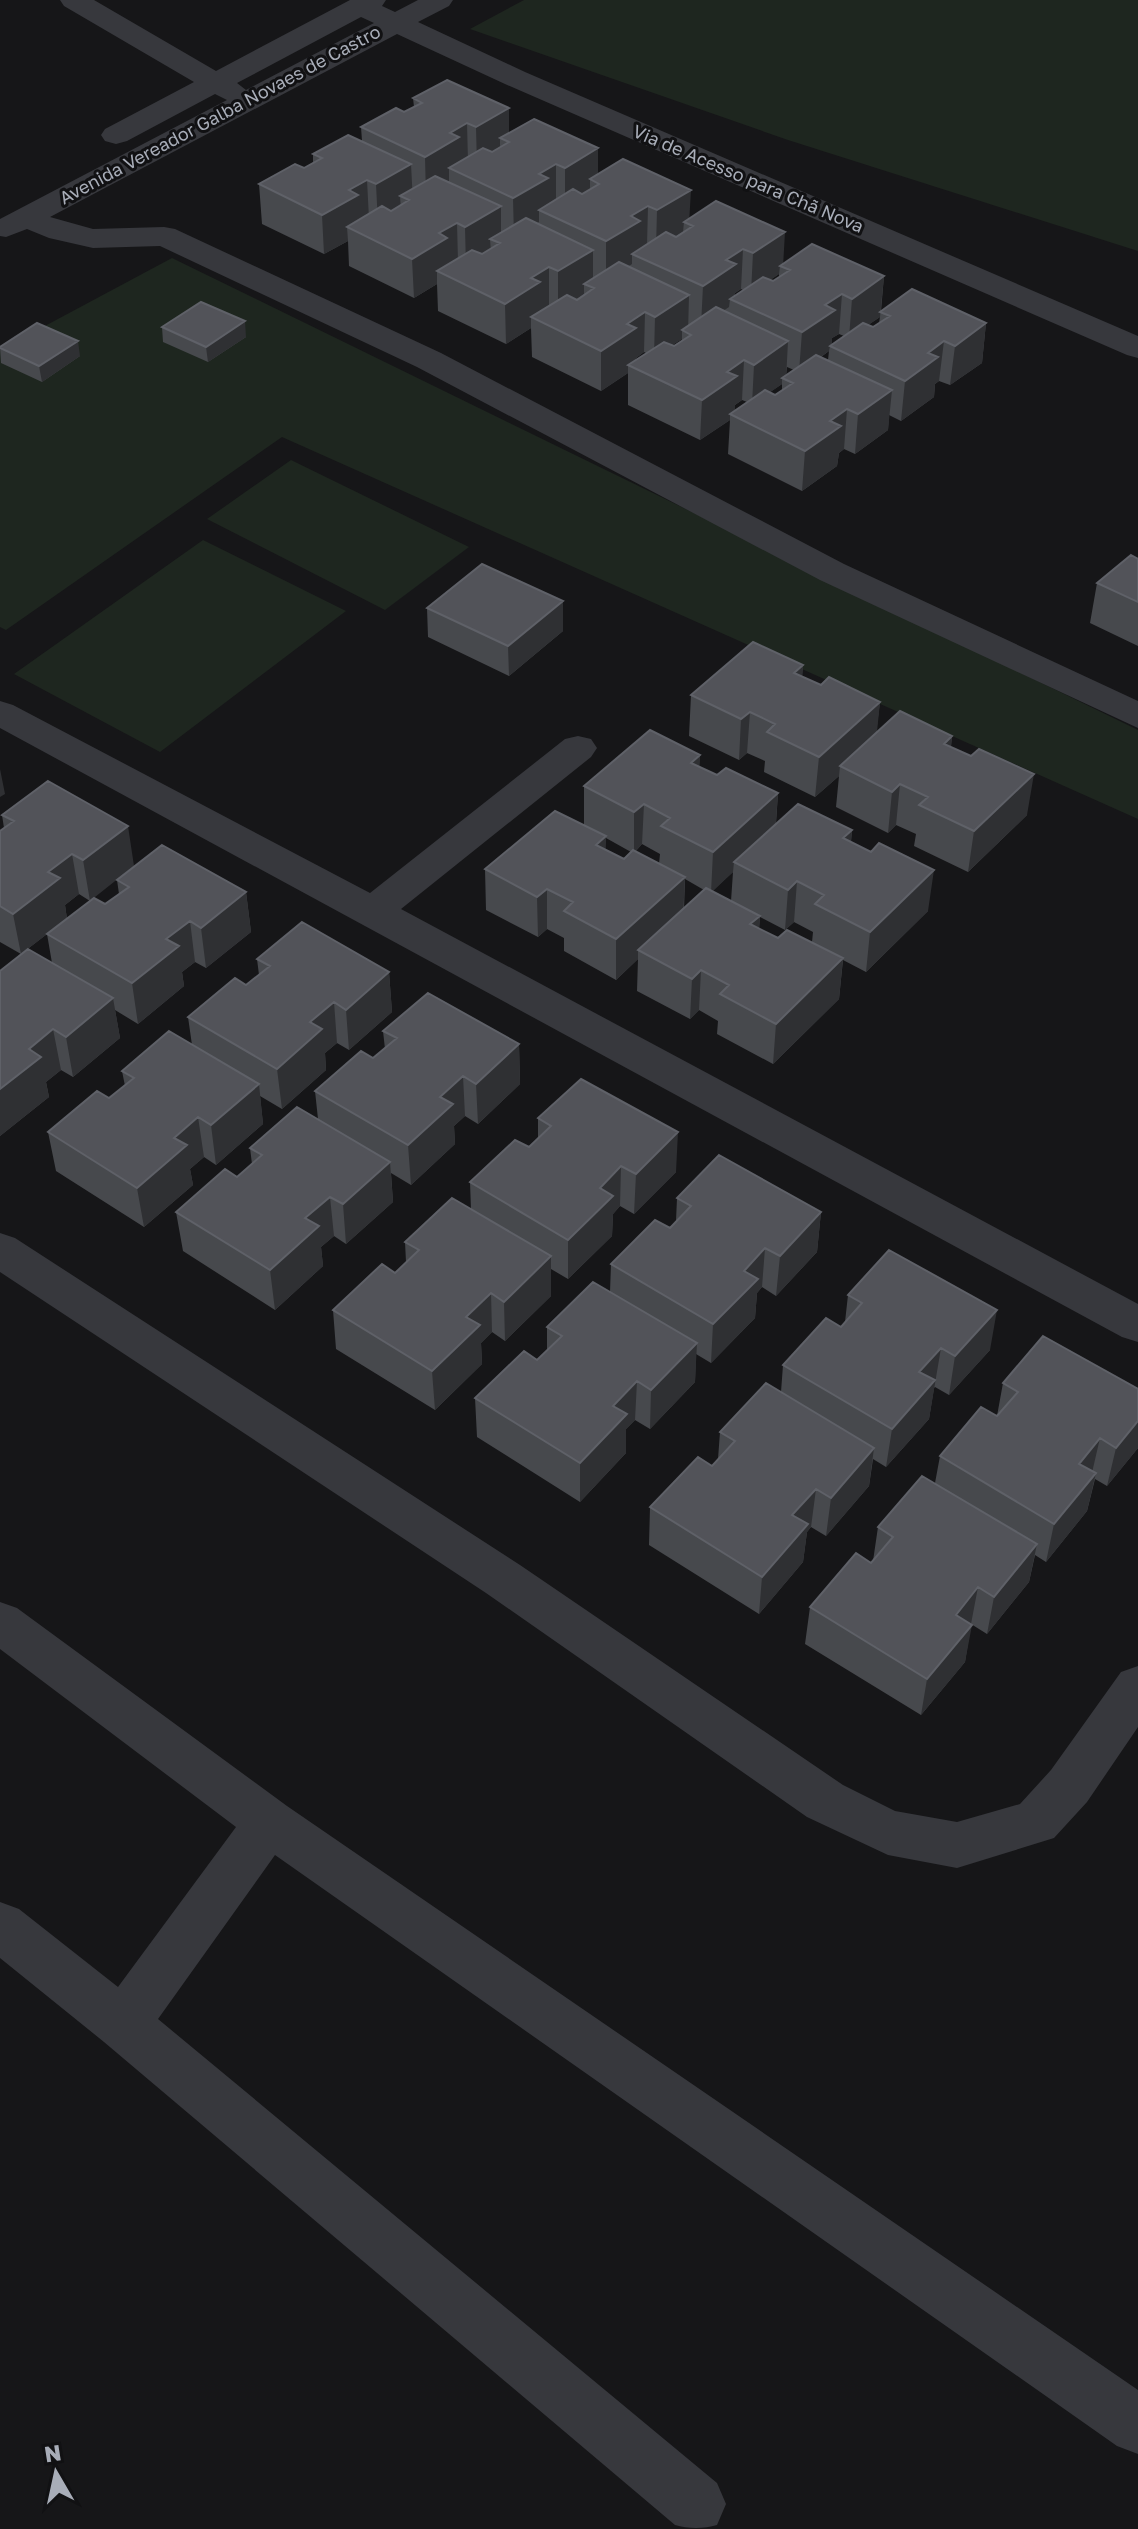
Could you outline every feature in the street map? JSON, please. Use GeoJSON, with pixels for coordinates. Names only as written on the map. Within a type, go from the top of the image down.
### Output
{"type":"FeatureCollection","features":[{"type":"Feature","properties":{"kind":"street"},"geometry":{"type":"LineString","coordinates":[[74,0],[247,101]]}},
{"type":"Feature","properties":{"kind":"street","name":"Avenida Vereador Galba Novaes de Castro"},"geometry":{"type":"LineString","coordinates":[[13,224],[439,0]]}},
{"type":"Feature","properties":{"kind":"street","name":"Avenida Vereador Galba Novaes de Castro"},"geometry":{"type":"LineString","coordinates":[[94,147],[366,3]]}},
{"type":"Feature","properties":{"kind":"street","name":"Via de Acesso para Chã Nova"},"geometry":{"type":"LineString","coordinates":[[366,3],[396,23],[1138,348]]}},
{"type":"Feature","properties":{"kind":"street"},"geometry":{"type":"LineString","coordinates":[[13,224],[57,234],[115,241],[164,236],[429,360],[832,572],[1138,716]]}},
{"type":"Feature","properties":{"kind":"street"},"geometry":{"type":"LineString","coordinates":[[0,713],[1138,1325]]}},
{"type":"Feature","properties":{"kind":"street"},"geometry":{"type":"LineString","coordinates":[[373,911],[578,748]]}},
{"type":"Feature","properties":{"kind":"street"},"geometry":{"type":"LineString","coordinates":[[0,1250],[503,1579],[825,1801],[888,1832],[957,1845],[1036,1822],[1069,1786],[1138,1687]]}},
{"type":"Feature","properties":{"kind":"street"},"geometry":{"type":"LineString","coordinates":[[0,1622],[269,1822],[1138,2425]]}},
{"type":"Feature","properties":{"kind":"street"},"geometry":{"type":"LineString","coordinates":[[123,2024],[269,1822]]}},
{"type":"Feature","properties":{"kind":"street"},"geometry":{"type":"LineString","coordinates":[[0,1926],[123,2024],[696,2504]]}},
{"type":"Feature","properties":{"kind":"shaded area"},"geometry":{"type":"Polygon","coordinates":[[[524,0],[1138,0],[1138,251],[788,140],[470,29],[524,0]]]}},
{"type":"Feature","properties":{"kind":"shaded area"},"geometry":{"type":"Polygon","coordinates":[[[172,258],[1138,730],[1138,819],[282,437],[6,630],[0,627],[0,350],[172,258]]]}},
{"type":"Feature","properties":{"kind":"shaded area"},"geometry":{"type":"Polygon","coordinates":[[[291,460],[469,547],[385,610],[207,519],[291,460]]]}},
{"type":"Feature","properties":{"kind":"shaded area"},"geometry":{"type":"Polygon","coordinates":[[[203,540],[346,611],[160,752],[14,674],[203,540]]]}},
{"type":"Feature","properties":{"kind":"building"},"geometry":{"type":"Polygon","coordinates":[[[447,80],[509,108],[476,127],[467,123],[450,133],[459,137],[425,157],[361,127],[396,108],[404,112],[422,103],[413,98],[447,80]]]}},
{"type":"Feature","properties":{"kind":"building"},"geometry":{"type":"Polygon","coordinates":[[[534,119],[598,148],[565,168],[556,164],[539,174],[548,178],[513,198],[449,168],[483,148],[492,152],[509,142],[500,138],[534,119]]]}},
{"type":"Feature","properties":{"kind":"building"},"geometry":{"type":"Polygon","coordinates":[[[348,135],[411,164],[376,184],[367,180],[349,190],[358,195],[322,215],[259,184],[295,164],[304,168],[322,158],[313,154],[348,135]]]}},
{"type":"Feature","properties":{"kind":"building"},"geometry":{"type":"Polygon","coordinates":[[[623,159],[691,190],[657,210],[648,206],[631,216],[640,221],[606,241],[539,210],[573,189],[582,194],[599,184],[590,179],[623,159]]]}},
{"type":"Feature","properties":{"kind":"building"},"geometry":{"type":"Polygon","coordinates":[[[435,176],[501,206],[465,227],[457,223],[439,233],[447,238],[412,259],[347,227],[382,206],[391,211],[409,200],[400,196],[435,176]]]}},
{"type":"Feature","properties":{"kind":"building"},"geometry":{"type":"Polygon","coordinates":[[[716,201],[785,232],[753,253],[743,249],[726,260],[736,264],[703,286],[632,254],[666,232],[676,237],[693,226],[684,222],[716,201]]]}},
{"type":"Feature","properties":{"kind":"building"},"geometry":{"type":"Polygon","coordinates":[[[526,218],[593,250],[558,271],[549,267],[531,278],[540,282],[505,304],[437,271],[472,250],[482,254],[500,243],[490,239],[526,218]]]}},
{"type":"Feature","properties":{"kind":"building"},"geometry":{"type":"Polygon","coordinates":[[[812,244],[884,276],[852,299],[842,294],[825,305],[835,310],[802,332],[730,299],[763,277],[773,281],[790,270],[780,266],[812,244]]]}},
{"type":"Feature","properties":{"kind":"building"},"geometry":{"type":"Polygon","coordinates":[[[619,262],[689,295],[655,317],[645,312],[627,324],[636,328],[601,351],[531,317],[567,295],[577,300],[594,288],[584,284],[619,262]]]}},
{"type":"Feature","properties":{"kind":"building"},"geometry":{"type":"Polygon","coordinates":[[[912,289],[986,323],[955,346],[944,341],[928,353],[938,357],[905,381],[830,346],[863,323],[873,327],[890,316],[880,312],[912,289]]]}},
{"type":"Feature","properties":{"kind":"building"},"geometry":{"type":"Polygon","coordinates":[[[201,302],[245,321],[206,347],[162,327],[201,302]]]}},
{"type":"Feature","properties":{"kind":"building"},"geometry":{"type":"Polygon","coordinates":[[[716,307],[788,341],[754,365],[744,360],[727,372],[737,376],[702,400],[628,365],[664,342],[674,346],[691,335],[682,330],[716,307]]]}},
{"type":"Feature","properties":{"kind":"building"},"geometry":{"type":"Polygon","coordinates":[[[37,323],[78,341],[39,366],[0,348],[37,323]]]}},
{"type":"Feature","properties":{"kind":"building"},"geometry":{"type":"Polygon","coordinates":[[[816,355],[892,390],[858,414],[847,409],[830,421],[841,426],[805,451],[730,414],[765,390],[775,395],[793,383],[782,378],[816,355]]]}},
{"type":"Feature","properties":{"kind":"building"},"geometry":{"type":"Polygon","coordinates":[[[1131,555],[1138,559],[1138,602],[1097,583],[1131,555]]]}},
{"type":"Feature","properties":{"kind":"building"},"geometry":{"type":"Polygon","coordinates":[[[482,564],[563,601],[508,646],[427,608],[482,564]]]}},
{"type":"Feature","properties":{"kind":"building"},"geometry":{"type":"Polygon","coordinates":[[[753,642],[803,665],[794,673],[821,685],[829,677],[880,702],[819,757],[767,732],[775,724],[750,712],[741,719],[691,695],[753,642]]]}},
{"type":"Feature","properties":{"kind":"building"},"geometry":{"type":"Polygon","coordinates":[[[900,711],[952,736],[944,744],[971,756],[979,749],[1034,774],[974,831],[919,805],[928,797],[900,784],[892,792],[840,766],[900,711]]]}},
{"type":"Feature","properties":{"kind":"building"},"geometry":{"type":"Polygon","coordinates":[[[650,730],[700,755],[691,763],[717,775],[726,768],[778,793],[713,852],[661,826],[670,818],[644,804],[634,812],[584,786],[650,730]]]}},
{"type":"Feature","properties":{"kind":"building"},"geometry":{"type":"Polygon","coordinates":[[[48,781],[128,826],[83,860],[72,854],[48,872],[60,878],[13,914],[0,906],[0,831],[14,821],[2,815],[48,781]]]}},
{"type":"Feature","properties":{"kind":"building"},"geometry":{"type":"Polygon","coordinates":[[[798,804],[852,830],[843,838],[871,852],[879,843],[934,870],[870,932],[815,904],[824,895],[797,881],[788,890],[734,862],[798,804]]]}},
{"type":"Feature","properties":{"kind":"building"},"geometry":{"type":"Polygon","coordinates":[[[555,811],[606,836],[596,845],[624,859],[633,850],[685,877],[616,939],[564,911],[573,902],[547,889],[537,897],[485,869],[555,811]]]}},
{"type":"Feature","properties":{"kind":"building"},"geometry":{"type":"Polygon","coordinates":[[[162,845],[246,892],[201,928],[190,921],[166,939],[179,946],[132,983],[47,934],[94,898],[105,904],[129,887],[117,880],[162,845]]]}},
{"type":"Feature","properties":{"kind":"building"},"geometry":{"type":"Polygon","coordinates":[[[706,888],[760,916],[750,924],[778,938],[787,930],[843,958],[776,1024],[720,994],[729,985],[701,970],[692,979],[638,950],[706,888]]]}},
{"type":"Feature","properties":{"kind":"building"},"geometry":{"type":"Polygon","coordinates":[[[302,922],[389,972],[346,1010],[334,1002],[310,1022],[322,1029],[277,1069],[188,1017],[235,978],[246,985],[270,966],[257,959],[302,922]]]}},
{"type":"Feature","properties":{"kind":"building"},"geometry":{"type":"Polygon","coordinates":[[[28,949],[113,998],[66,1037],[53,1029],[29,1049],[41,1057],[0,1089],[0,971],[28,949]]]}},
{"type":"Feature","properties":{"kind":"building"},"geometry":{"type":"Polygon","coordinates":[[[428,993],[519,1044],[476,1084],[463,1076],[440,1097],[453,1104],[408,1145],[315,1091],[361,1051],[373,1058],[397,1038],[383,1031],[428,993]]]}},
{"type":"Feature","properties":{"kind":"building"},"geometry":{"type":"Polygon","coordinates":[[[169,1031],[259,1084],[211,1125],[198,1117],[174,1138],[187,1145],[137,1188],[48,1132],[97,1091],[109,1098],[134,1078],[122,1071],[169,1031]]]}},
{"type":"Feature","properties":{"kind":"building"},"geometry":{"type":"Polygon","coordinates":[[[581,1079],[678,1132],[636,1174],[621,1166],[600,1188],[613,1196],[568,1240],[470,1182],[515,1140],[529,1147],[551,1126],[538,1118],[581,1079]]]}},
{"type":"Feature","properties":{"kind":"building"},"geometry":{"type":"Polygon","coordinates":[[[297,1107],[390,1162],[343,1204],[330,1197],[305,1218],[319,1226],[270,1270],[176,1212],[225,1169],[237,1177],[262,1155],[250,1148],[297,1107]]]}},
{"type":"Feature","properties":{"kind":"building"},"geometry":{"type":"Polygon","coordinates":[[[719,1155],[821,1212],[780,1256],[765,1248],[744,1271],[758,1279],[713,1324],[611,1264],[655,1220],[670,1228],[691,1206],[677,1198],[719,1155]]]}},
{"type":"Feature","properties":{"kind":"building"},"geometry":{"type":"Polygon","coordinates":[[[452,1198],[551,1256],[504,1302],[491,1293],[466,1317],[480,1325],[432,1371],[333,1310],[382,1264],[395,1273],[419,1250],[405,1242],[452,1198]]]}},
{"type":"Feature","properties":{"kind":"building"},"geometry":{"type":"Polygon","coordinates":[[[889,1250],[997,1310],[955,1356],[941,1348],[919,1372],[935,1380],[892,1429],[783,1365],[826,1318],[841,1327],[862,1303],[848,1295],[889,1250]]]}},
{"type":"Feature","properties":{"kind":"building"},"geometry":{"type":"Polygon","coordinates":[[[593,1282],[697,1343],[651,1390],[637,1381],[613,1406],[627,1414],[580,1463],[475,1398],[524,1351],[537,1360],[562,1336],[547,1327],[593,1282]]]}},
{"type":"Feature","properties":{"kind":"building"},"geometry":{"type":"Polygon","coordinates":[[[1043,1336],[1138,1389],[1138,1421],[1116,1448],[1100,1438],[1079,1464],[1096,1473],[1054,1524],[940,1456],[981,1407],[997,1416],[1018,1392],[1003,1383],[1043,1336]]]}},
{"type":"Feature","properties":{"kind":"building"},"geometry":{"type":"Polygon","coordinates":[[[766,1383],[874,1448],[831,1498],[816,1489],[792,1515],[808,1524],[762,1577],[650,1507],[698,1457],[712,1466],[735,1441],[720,1432],[766,1383]]]}},
{"type":"Feature","properties":{"kind":"building"},"geometry":{"type":"Polygon","coordinates":[[[922,1476],[1037,1544],[994,1597],[978,1587],[956,1615],[972,1625],[927,1679],[810,1607],[856,1553],[871,1563],[893,1537],[878,1527],[922,1476]]]}}]}
